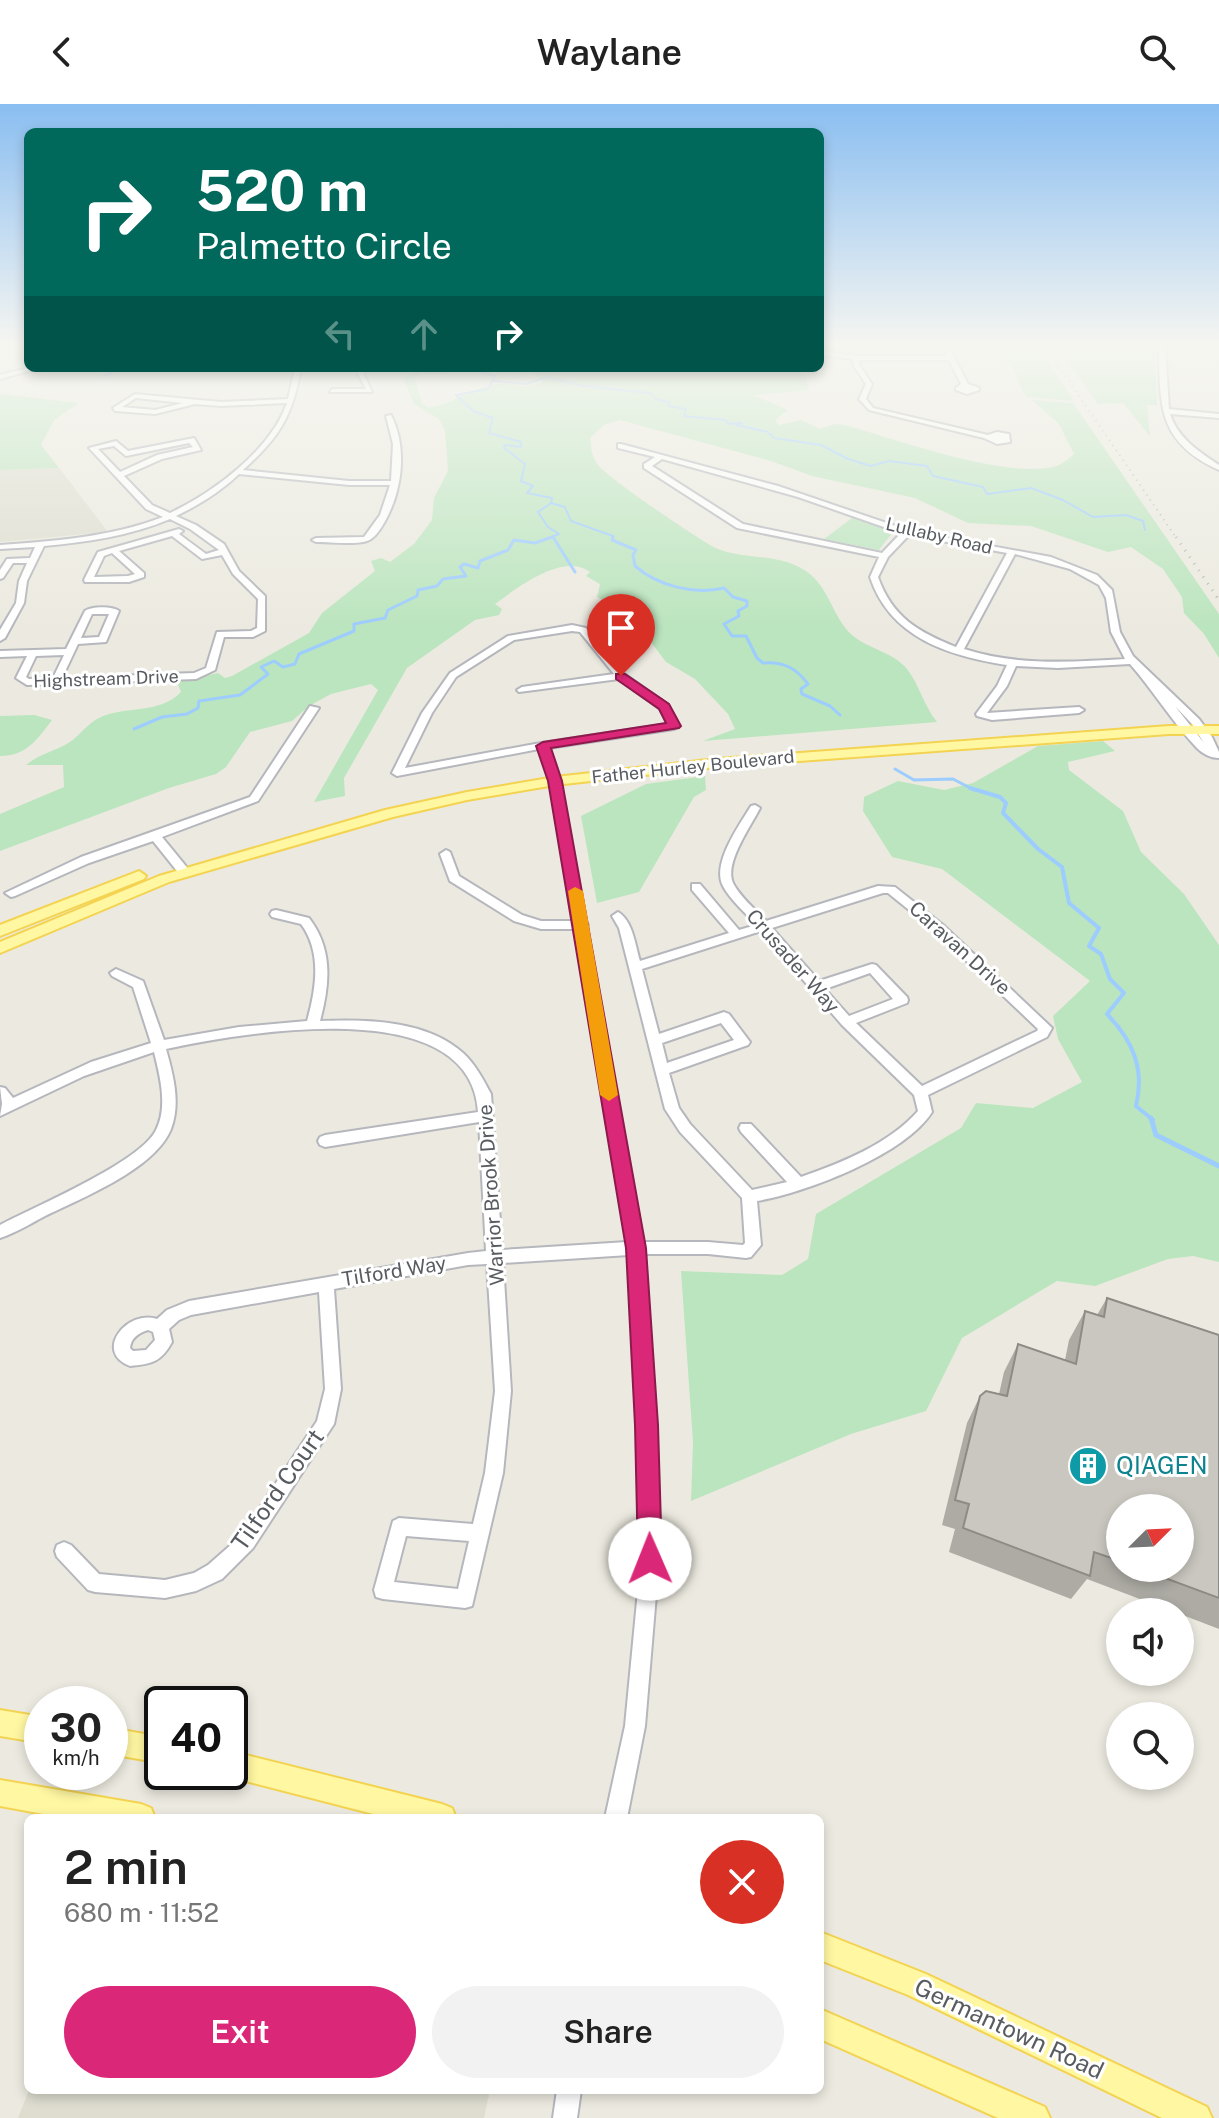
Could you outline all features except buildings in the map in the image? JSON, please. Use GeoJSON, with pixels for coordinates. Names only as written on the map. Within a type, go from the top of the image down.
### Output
{"type":"FeatureCollection","features":[{"type":"Feature","properties":{"kind":"main road","name":"Father Hurley Boulevard"},"geometry":{"type":"LineString","coordinates":[[0,931],[180,868],[390,813],[554,775],[1191,724],[1219,718]]}},
{"type":"Feature","properties":{"kind":"main road","name":"Father Hurley Boulevard"},"geometry":{"type":"LineString","coordinates":[[1191,724],[1219,730]]}},
{"type":"Feature","properties":{"kind":"main road","name":"Father Hurley Boulevard"},"geometry":{"type":"LineString","coordinates":[[0,948],[180,868]]}},
{"type":"Feature","properties":{"kind":"main road"},"geometry":{"type":"LineString","coordinates":[[0,1723],[24,1727]]}},
{"type":"Feature","properties":{"kind":"main road"},"geometry":{"type":"LineString","coordinates":[[248,1769],[426,1814]]}},
{"type":"Feature","properties":{"kind":"main road"},"geometry":{"type":"LineString","coordinates":[[0,1793],[118,1814]]}},
{"type":"Feature","properties":{"kind":"main road","name":"Germantown Road"},"geometry":{"type":"LineString","coordinates":[[824,1948],[916,1984],[1196,2118]]}},
{"type":"Feature","properties":{"kind":"main road"},"geometry":{"type":"LineString","coordinates":[[824,2026],[1034,2118]]}},
{"type":"Feature","properties":{"kind":"street"},"geometry":{"type":"LineString","coordinates":[[118,476],[160,457],[198,448],[191,440],[103,459],[93,448],[116,443],[126,454]]}},
{"type":"Feature","properties":{"kind":"street"},"geometry":{"type":"LineString","coordinates":[[0,547],[117,535],[172,518],[207,499],[269,440]]}},
{"type":"Feature","properties":{"kind":"street"},"geometry":{"type":"LineString","coordinates":[[316,540],[359,540],[370,536],[395,483],[398,440]]}},
{"type":"Feature","properties":{"kind":"street"},"geometry":{"type":"LineString","coordinates":[[1179,440],[1219,468]]}},
{"type":"Feature","properties":{"kind":"street","name":"Lullaby Road"},"geometry":{"type":"LineString","coordinates":[[621,446],[825,503],[907,532],[1064,563],[1097,579],[1108,588],[1113,599],[1112,622],[1118,641],[1149,679],[1153,690],[1191,724],[1202,747],[1217,758]]}},
{"type":"Feature","properties":{"kind":"street"},"geometry":{"type":"LineString","coordinates":[[661,456],[647,466],[740,526],[884,556]]}},
{"type":"Feature","properties":{"kind":"street","name":"Highstream Drive"},"geometry":{"type":"LineString","coordinates":[[0,654],[33,653],[21,681],[196,676],[210,670],[220,634],[253,634],[262,629],[262,598],[236,572],[225,551],[193,527],[149,507],[103,459]]}},
{"type":"Feature","properties":{"kind":"street"},"geometry":{"type":"LineString","coordinates":[[238,472],[349,483],[395,483]]}},
{"type":"Feature","properties":{"kind":"street"},"geometry":{"type":"LineString","coordinates":[[113,550],[141,575],[129,579],[88,580],[101,554],[113,550],[193,527]]}},
{"type":"Feature","properties":{"kind":"street"},"geometry":{"type":"LineString","coordinates":[[907,532],[884,556],[874,577],[876,590],[890,612],[931,639],[959,650],[1013,663],[1047,665],[1132,661]]}},
{"type":"Feature","properties":{"kind":"street"},"geometry":{"type":"LineString","coordinates":[[173,533],[205,557],[225,551]]}},
{"type":"Feature","properties":{"kind":"street"},"geometry":{"type":"LineString","coordinates":[[0,638],[20,603],[23,584],[40,545]]}},
{"type":"Feature","properties":{"kind":"street"},"geometry":{"type":"LineString","coordinates":[[959,650],[1011,553]]}},
{"type":"Feature","properties":{"kind":"street"},"geometry":{"type":"LineString","coordinates":[[0,576],[10,561],[33,560]]}},
{"type":"Feature","properties":{"kind":"street"},"geometry":{"type":"LineString","coordinates":[[0,585],[23,584]]}},
{"type":"Feature","properties":{"kind":"street"},"geometry":{"type":"LineString","coordinates":[[56,681],[89,611],[115,611],[103,640],[75,641]]}},
{"type":"Feature","properties":{"kind":"street"},"geometry":{"type":"LineString","coordinates":[[578,628],[605,654],[621,676],[664,707],[674,726],[543,746],[397,773],[444,683],[461,668],[511,638],[578,628]]}},
{"type":"Feature","properties":{"kind":"street"},"geometry":{"type":"LineString","coordinates":[[33,653],[69,652]]}},
{"type":"Feature","properties":{"kind":"street"},"geometry":{"type":"LineString","coordinates":[[1013,663],[1002,686],[981,714],[992,717],[1079,710]]}},
{"type":"Feature","properties":{"kind":"street"},"geometry":{"type":"LineString","coordinates":[[522,690],[621,676]]}},
{"type":"Feature","properties":{"kind":"street"},"geometry":{"type":"LineString","coordinates":[[11,893],[85,860],[254,799],[314,708]]}},
{"type":"Feature","properties":{"kind":"street"},"geometry":{"type":"LineString","coordinates":[[543,746],[554,775],[582,925],[636,1248],[650,1559],[635,1726],[617,1814]]}},
{"type":"Feature","properties":{"kind":"street","name":"Crusader Way"},"geometry":{"type":"LineString","coordinates":[[755,808],[728,859],[726,878],[763,927],[847,1022],[900,1077],[920,1093]]}},
{"type":"Feature","properties":{"kind":"street"},"geometry":{"type":"LineString","coordinates":[[155,836],[180,868]]}},
{"type":"Feature","properties":{"kind":"street"},"geometry":{"type":"LineString","coordinates":[[446,854],[454,878],[518,918],[541,925],[582,925]]}},
{"type":"Feature","properties":{"kind":"street"},"geometry":{"type":"LineString","coordinates":[[696,887],[736,934]]}},
{"type":"Feature","properties":{"kind":"street","name":"Caravan Drive"},"geometry":{"type":"LineString","coordinates":[[635,967],[882,889],[891,890],[939,928],[1045,1028],[1042,1034],[920,1093]]}},
{"type":"Feature","properties":{"kind":"street"},"geometry":{"type":"LineString","coordinates":[[276,914],[305,921],[316,937],[322,973],[312,1025]]}},
{"type":"Feature","properties":{"kind":"street"},"geometry":{"type":"LineString","coordinates":[[618,916],[635,967],[672,1109],[749,1196],[753,1245],[746,1252],[708,1248],[636,1248]]}},
{"type":"Feature","properties":{"kind":"street"},"geometry":{"type":"LineString","coordinates":[[816,987],[872,968],[902,1000],[847,1022]]}},
{"type":"Feature","properties":{"kind":"street"},"geometry":{"type":"LineString","coordinates":[[0,1232],[131,1163],[164,1131],[169,1105],[158,1045],[139,984],[116,973]]}},
{"type":"Feature","properties":{"kind":"street"},"geometry":{"type":"LineString","coordinates":[[654,1041],[724,1017],[743,1042],[662,1070]]}},
{"type":"Feature","properties":{"kind":"street","name":"Warrior Brook Drive"},"geometry":{"type":"LineString","coordinates":[[6,1108],[95,1067],[158,1045],[227,1033],[312,1025],[391,1027],[436,1040],[457,1054],[473,1071],[484,1094],[486,1116],[503,1391],[494,1473],[465,1599],[383,1590],[399,1527],[480,1533]]}},
{"type":"Feature","properties":{"kind":"street"},"geometry":{"type":"LineString","coordinates":[[0,1092],[6,1108]]}},
{"type":"Feature","properties":{"kind":"street"},"geometry":{"type":"LineString","coordinates":[[749,1196],[799,1185],[832,1172],[920,1122],[926,1105],[920,1093]]}},
{"type":"Feature","properties":{"kind":"street"},"geometry":{"type":"LineString","coordinates":[[325,1141],[486,1116]]}},
{"type":"Feature","properties":{"kind":"street"},"geometry":{"type":"LineString","coordinates":[[746,1128],[799,1185]]}},
{"type":"Feature","properties":{"kind":"street","name":"Tilford Way"},"geometry":{"type":"LineString","coordinates":[[160,1327],[173,1315],[189,1308],[468,1259],[636,1248]]}},
{"type":"Feature","properties":{"kind":"street","name":"Tilford Court"},"geometry":{"type":"LineString","coordinates":[[64,1551],[95,1583],[165,1589],[196,1582],[215,1572],[247,1542],[325,1424],[333,1389],[326,1283]]}},
{"type":"Feature","properties":{"kind":"street"},"geometry":{"type":"LineString","coordinates":[[565,2118],[568,2094]]}},
{"type":"Feature","properties":{"kind":"shaded area"},"geometry":{"type":"Polygon","coordinates":[[[59,468],[108,532],[0,542],[0,470],[59,468]]]}},
{"type":"Feature","properties":{"kind":"shaded area"},"geometry":{"type":"Polygon","coordinates":[[[27,2094],[489,2094],[484,2118],[18,2118],[27,2094]]]}},
{"type":"Feature","properties":{"kind":"green space"},"geometry":{"type":"Polygon","coordinates":[[[0,440],[44,440],[41,445],[59,468],[0,470],[0,440]]]}},
{"type":"Feature","properties":{"kind":"green space"},"geometry":{"type":"Polygon","coordinates":[[[446,440],[590,440],[595,460],[606,473],[694,535],[718,549],[789,563],[811,575],[853,636],[894,658],[907,669],[937,722],[703,741],[735,729],[728,714],[695,679],[666,662],[626,609],[597,597],[600,584],[586,576],[590,572],[567,566],[541,574],[528,582],[495,604],[502,609],[499,615],[475,620],[407,668],[344,778],[345,796],[314,802],[378,690],[371,684],[331,694],[309,706],[292,721],[250,732],[226,767],[216,774],[169,788],[0,851],[0,814],[64,787],[63,765],[26,765],[70,742],[99,718],[163,704],[181,692],[177,682],[218,673],[225,678],[232,676],[309,633],[322,613],[375,571],[371,561],[381,558],[390,562],[414,544],[432,520],[434,498],[448,471],[446,440]]]}},
{"type":"Feature","properties":{"kind":"green space"},"geometry":{"type":"Polygon","coordinates":[[[694,440],[896,440],[950,456],[1032,469],[1056,466],[1074,454],[1067,440],[1099,440],[1219,614],[1219,658],[1204,634],[1184,613],[1182,597],[1163,569],[1131,547],[1108,552],[1031,526],[968,523],[915,498],[812,476],[771,461],[694,440]]]}},
{"type":"Feature","properties":{"kind":"green space"},"geometry":{"type":"Polygon","coordinates":[[[852,518],[893,532],[879,550],[824,539],[852,518]]]}},
{"type":"Feature","properties":{"kind":"green space"},"geometry":{"type":"Polygon","coordinates":[[[34,715],[52,720],[24,750],[0,756],[0,716],[34,715]]]}},
{"type":"Feature","properties":{"kind":"green space"},"geometry":{"type":"Polygon","coordinates":[[[1103,741],[1115,751],[1068,762],[1069,770],[1123,811],[1141,852],[1184,894],[1219,945],[1219,1262],[1193,1256],[1168,1259],[1095,1286],[1057,1281],[962,1338],[926,1411],[851,1434],[691,1501],[693,1442],[681,1271],[782,1275],[808,1259],[816,1214],[961,1128],[976,1103],[1033,1108],[1082,1082],[1058,1039],[1053,1016],[1090,981],[942,869],[892,857],[863,811],[864,797],[898,781],[944,790],[973,783],[1038,746],[1103,741]]]}},
{"type":"Feature","properties":{"kind":"green space"},"geometry":{"type":"Polygon","coordinates":[[[705,776],[706,790],[694,797],[639,892],[597,903],[581,816],[646,784],[705,776]]]}},
{"type":"Feature","properties":{"kind":"waterway"},"geometry":{"type":"LineString","coordinates":[[514,440],[521,442],[521,447],[505,445],[504,448],[525,464],[521,481],[533,486],[527,493],[552,498],[551,503]]}},
{"type":"Feature","properties":{"kind":"waterway"},"geometry":{"type":"LineString","coordinates":[[787,440],[821,445],[848,459],[871,466],[889,461],[927,466],[933,476],[983,487],[987,494],[1031,488],[1063,500],[1093,517],[1126,515],[1143,521],[1145,530]]}},
{"type":"Feature","properties":{"kind":"waterway"},"geometry":{"type":"LineString","coordinates":[[546,539],[559,534],[548,527],[538,512],[551,503]]}},
{"type":"Feature","properties":{"kind":"waterway"},"geometry":{"type":"LineString","coordinates":[[551,503],[565,507],[571,521],[613,536],[612,539]]}},
{"type":"Feature","properties":{"kind":"waterway"},"geometry":{"type":"LineString","coordinates":[[134,729],[162,717],[187,714],[198,708],[199,701],[240,695],[268,674],[261,667],[274,661],[283,667],[295,664],[299,654],[354,631],[354,624],[385,618],[388,610],[417,596],[418,590],[437,586],[443,579],[466,576],[460,567],[464,564],[478,568],[480,561],[508,550],[514,540],[535,543],[552,537]]}},
{"type":"Feature","properties":{"kind":"waterway"},"geometry":{"type":"LineString","coordinates":[[553,537],[575,572]]}},
{"type":"Feature","properties":{"kind":"waterway"},"geometry":{"type":"LineString","coordinates":[[613,537],[612,540],[636,550],[633,555],[635,566],[654,579],[689,589],[724,588],[733,597],[747,601],[747,606],[738,611],[739,616],[724,624],[732,636],[746,636],[757,658],[763,663],[777,663],[794,670],[808,684],[801,689],[802,694],[830,706],[840,715]]}},
{"type":"Feature","properties":{"kind":"waterway"},"geometry":{"type":"LineString","coordinates":[[895,769],[914,780],[953,779],[970,788]]}},
{"type":"Feature","properties":{"kind":"waterway"},"geometry":{"type":"LineString","coordinates":[[970,788],[1000,797],[1006,803],[1003,813],[1038,849],[1062,867],[1069,903],[1099,928],[1089,946],[1101,954],[1110,979],[1124,993],[1107,1014],[1124,1035],[1135,1056],[1139,1080],[1136,1106],[1151,1118]]}},
{"type":"Feature","properties":{"kind":"waterway"},"geometry":{"type":"LineString","coordinates":[[970,788],[974,790]]}},
{"type":"Feature","properties":{"kind":"waterway"},"geometry":{"type":"LineString","coordinates":[[1151,1118],[1156,1135],[1219,1166]]}},
{"type":"Feature","properties":{"kind":"railway"},"geometry":{"type":"LineString","coordinates":[[1109,440],[1177,539]]}},
{"type":"Feature","properties":{"kind":"railway"},"geometry":{"type":"LineString","coordinates":[[1176,537],[1219,600]]}},
{"type":"Feature","properties":{"kind":"slow traffic"},"geometry":{"type":"LineString","coordinates":[[575,891],[609,1095]]}},
{"type":"Feature","properties":{"kind":"place","name":"QIAGEN"},"geometry":{"type":"Point","coordinates":[1088,1466]}},
{"type":"Feature","properties":{"kind":"route"},"geometry":{"type":"LineString","coordinates":[[621,676],[664,707],[674,726],[543,746],[553,769],[582,925],[636,1248],[650,1559]]}}]}
